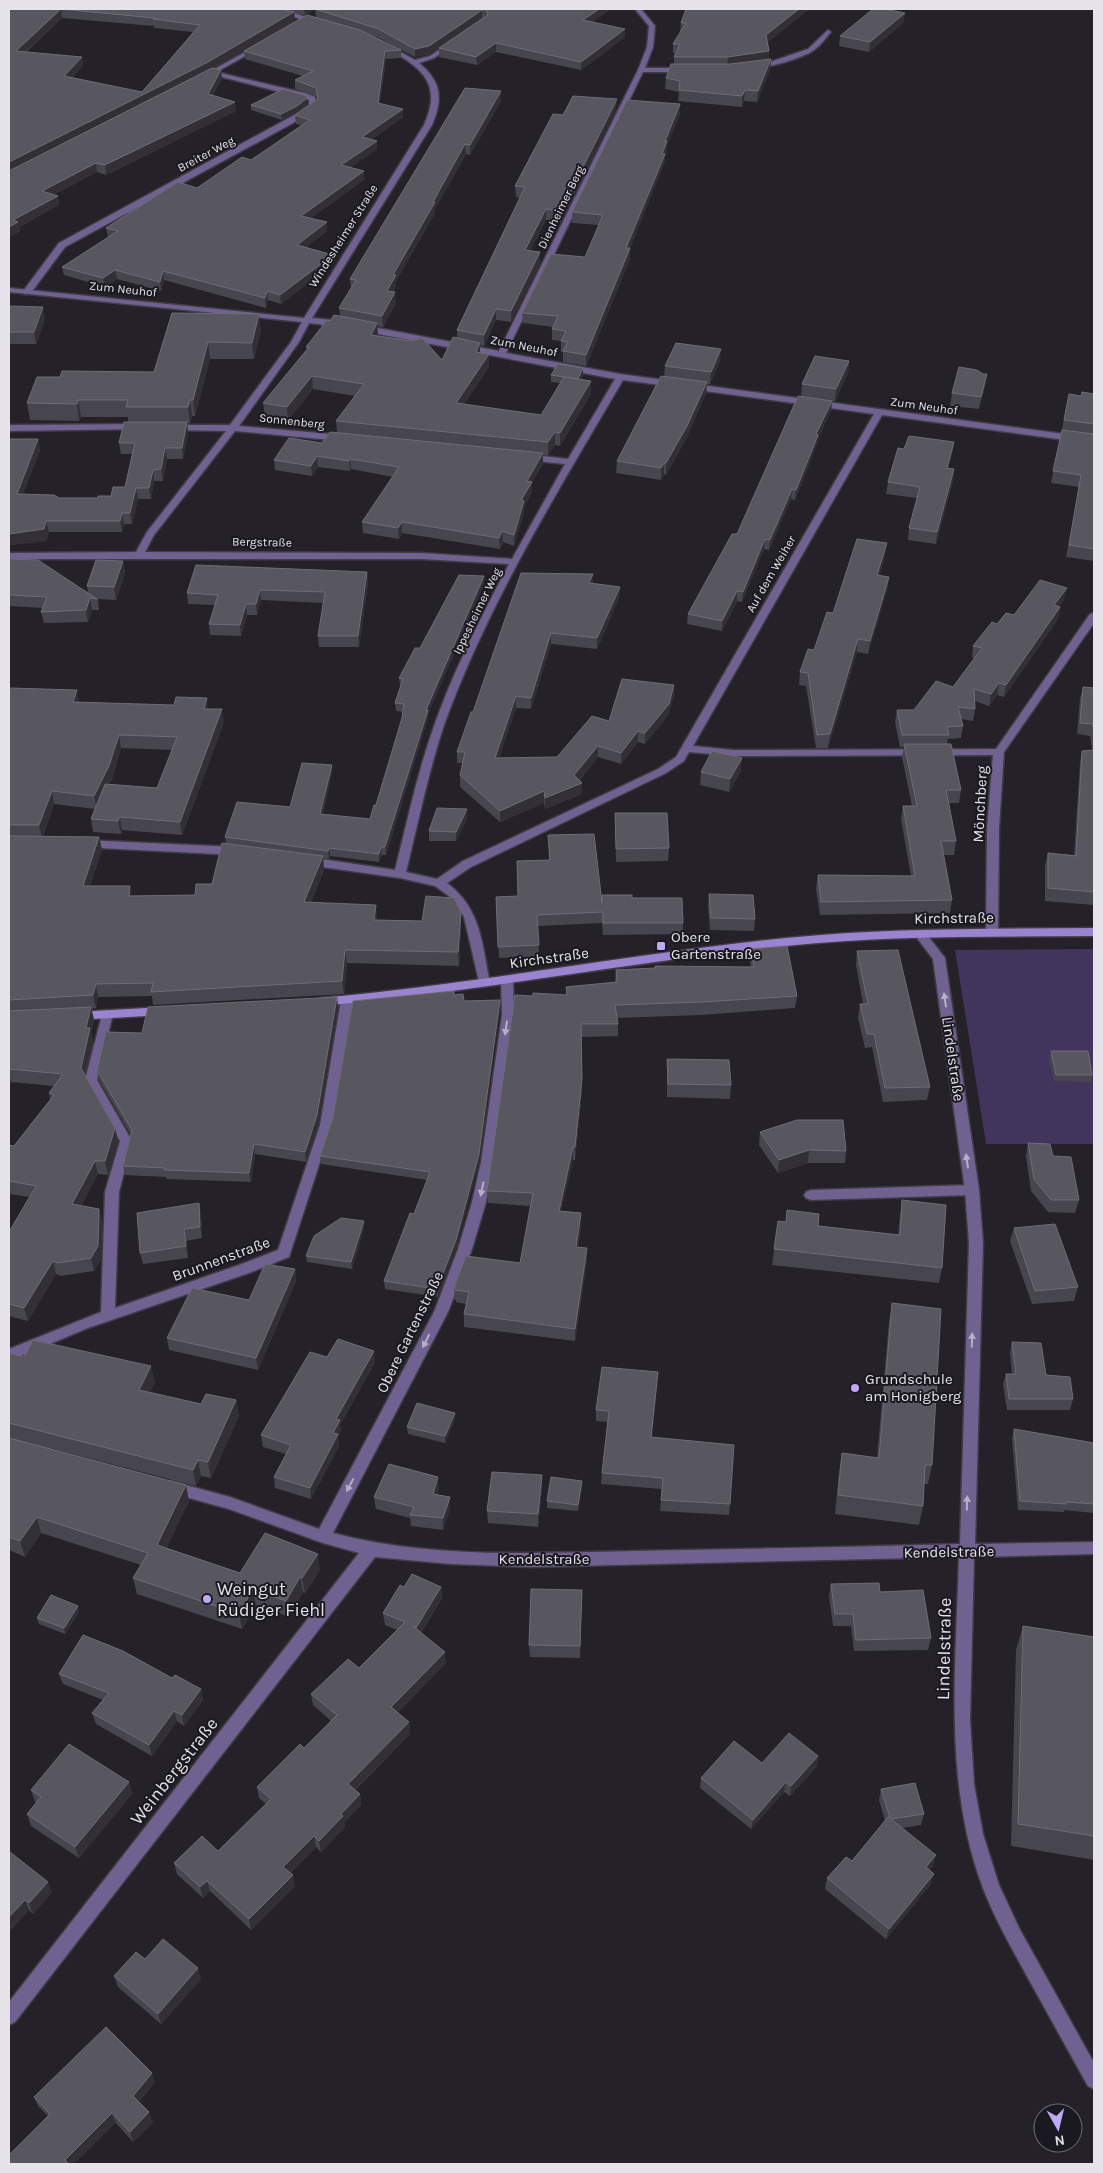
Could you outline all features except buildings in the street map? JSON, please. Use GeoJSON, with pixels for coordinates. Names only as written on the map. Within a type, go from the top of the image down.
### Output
{"type":"FeatureCollection","features":[{"type":"Feature","properties":{"kind":"street"},"geometry":{"type":"LineString","coordinates":[[257,9],[325,25]]}},
{"type":"Feature","properties":{"kind":"street","name":"Dienheimer Berg"},"geometry":{"type":"LineString","coordinates":[[501,355],[641,70],[650,47],[652,26],[638,9]]}},
{"type":"Feature","properties":{"kind":"street"},"geometry":{"type":"LineString","coordinates":[[298,24],[315,14]]}},
{"type":"Feature","properties":{"kind":"street"},"geometry":{"type":"LineString","coordinates":[[742,67],[768,65],[810,50],[828,32]]}},
{"type":"Feature","properties":{"kind":"street"},"geometry":{"type":"LineString","coordinates":[[415,62],[432,57],[462,36]]}},
{"type":"Feature","properties":{"kind":"street"},"geometry":{"type":"LineString","coordinates":[[194,82],[263,44]]}},
{"type":"Feature","properties":{"kind":"street","name":"Windesheimer Straße"},"geometry":{"type":"LineString","coordinates":[[140,553],[150,534],[285,357],[428,125],[436,102],[435,91],[424,71],[415,62],[379,44]]}},
{"type":"Feature","properties":{"kind":"street"},"geometry":{"type":"LineString","coordinates":[[641,70],[698,70]]}},
{"type":"Feature","properties":{"kind":"street","name":"Breiter Weg"},"geometry":{"type":"LineString","coordinates":[[27,292],[62,245],[301,115],[313,106],[312,100],[302,95],[212,73]]}},
{"type":"Feature","properties":{"kind":"street","name":"Zum Neuhof"},"geometry":{"type":"LineString","coordinates":[[9,290],[308,319],[350,325],[620,377],[1094,441]]}},
{"type":"Feature","properties":{"kind":"street","name":"Ippesheimer Weg"},"geometry":{"type":"LineString","coordinates":[[400,874],[440,726],[457,681],[515,562],[620,377]]}},
{"type":"Feature","properties":{"kind":"street","name":"Auf dem Weiher"},"geometry":{"type":"LineString","coordinates":[[439,883],[467,864],[494,850],[662,771],[680,759],[879,413]]}},
{"type":"Feature","properties":{"kind":"street","name":"Sonnenberg"},"geometry":{"type":"LineString","coordinates":[[9,428],[232,428],[356,440]]}},
{"type":"Feature","properties":{"kind":"street"},"geometry":{"type":"LineString","coordinates":[[512,456],[571,462]]}},
{"type":"Feature","properties":{"kind":"street","name":"Bergstraße"},"geometry":{"type":"LineString","coordinates":[[9,556],[140,553],[425,556],[485,558],[515,562]]}},
{"type":"Feature","properties":{"kind":"street","name":"Mönchberg"},"geometry":{"type":"LineString","coordinates":[[992,933],[993,828],[999,752],[1094,616]]}},
{"type":"Feature","properties":{"kind":"street"},"geometry":{"type":"LineString","coordinates":[[687,749],[734,753],[999,752]]}},
{"type":"Feature","properties":{"kind":"street"},"geometry":{"type":"LineString","coordinates":[[70,843],[204,848],[248,853]]}},
{"type":"Feature","properties":{"kind":"street"},"geometry":{"type":"LineString","coordinates":[[296,859],[400,874],[439,883],[457,896],[470,917],[484,983]]}},
{"type":"Feature","properties":{"kind":"street","name":"Kirchstraße"},"geometry":{"type":"LineString","coordinates":[[304,1004],[484,983],[788,942],[920,934],[1094,932]]}},
{"type":"Feature","properties":{"kind":"street","name":"Lindelstraße"},"geometry":{"type":"LineString","coordinates":[[920,934],[939,958],[972,1190],[976,1243],[962,1720],[966,1784],[975,1834],[991,1887],[1013,1934],[1094,2080]]}},
{"type":"Feature","properties":{"kind":"street","name":"Obere Gartenstraße"},"geometry":{"type":"LineString","coordinates":[[322,1537],[437,1320],[465,1249],[479,1202],[487,1162],[508,1015],[507,980]]}},
{"type":"Feature","properties":{"kind":"street","name":"Brunnenstraße"},"geometry":{"type":"LineString","coordinates":[[9,1355],[108,1315],[244,1269],[284,1253],[326,1125],[347,1000]]}},
{"type":"Feature","properties":{"kind":"street"},"geometry":{"type":"LineString","coordinates":[[67,1016],[176,1010]]}},
{"type":"Feature","properties":{"kind":"street"},"geometry":{"type":"LineString","coordinates":[[106,1014],[91,1080],[126,1141],[112,1192],[108,1315]]}},
{"type":"Feature","properties":{"kind":"street"},"geometry":{"type":"LineString","coordinates":[[811,1195],[972,1190]]}},
{"type":"Feature","properties":{"kind":"street","name":"Kendelstraße"},"geometry":{"type":"LineString","coordinates":[[154,1482],[230,1503],[322,1537],[371,1550],[451,1557],[531,1560],[1094,1548]]}},
{"type":"Feature","properties":{"kind":"street","name":"Weinbergstraße"},"geometry":{"type":"LineString","coordinates":[[9,2016],[371,1550]]}},
{"type":"Feature","properties":{"kind":"shaded area"},"geometry":{"type":"Polygon","coordinates":[[[1094,949],[1094,1144],[986,1144],[955,950],[1094,949]]]}},
{"type":"Feature","properties":{"kind":"place","name":"Obere Gartenstraße"},"geometry":{"type":"Point","coordinates":[661,946]}},
{"type":"Feature","properties":{"kind":"place","name":"Grundschule am Honigberg"},"geometry":{"type":"Point","coordinates":[855,1388]}},
{"type":"Feature","properties":{"kind":"place","name":"Weingut Rüdiger Fiehl"},"geometry":{"type":"Point","coordinates":[207,1599]}}]}
